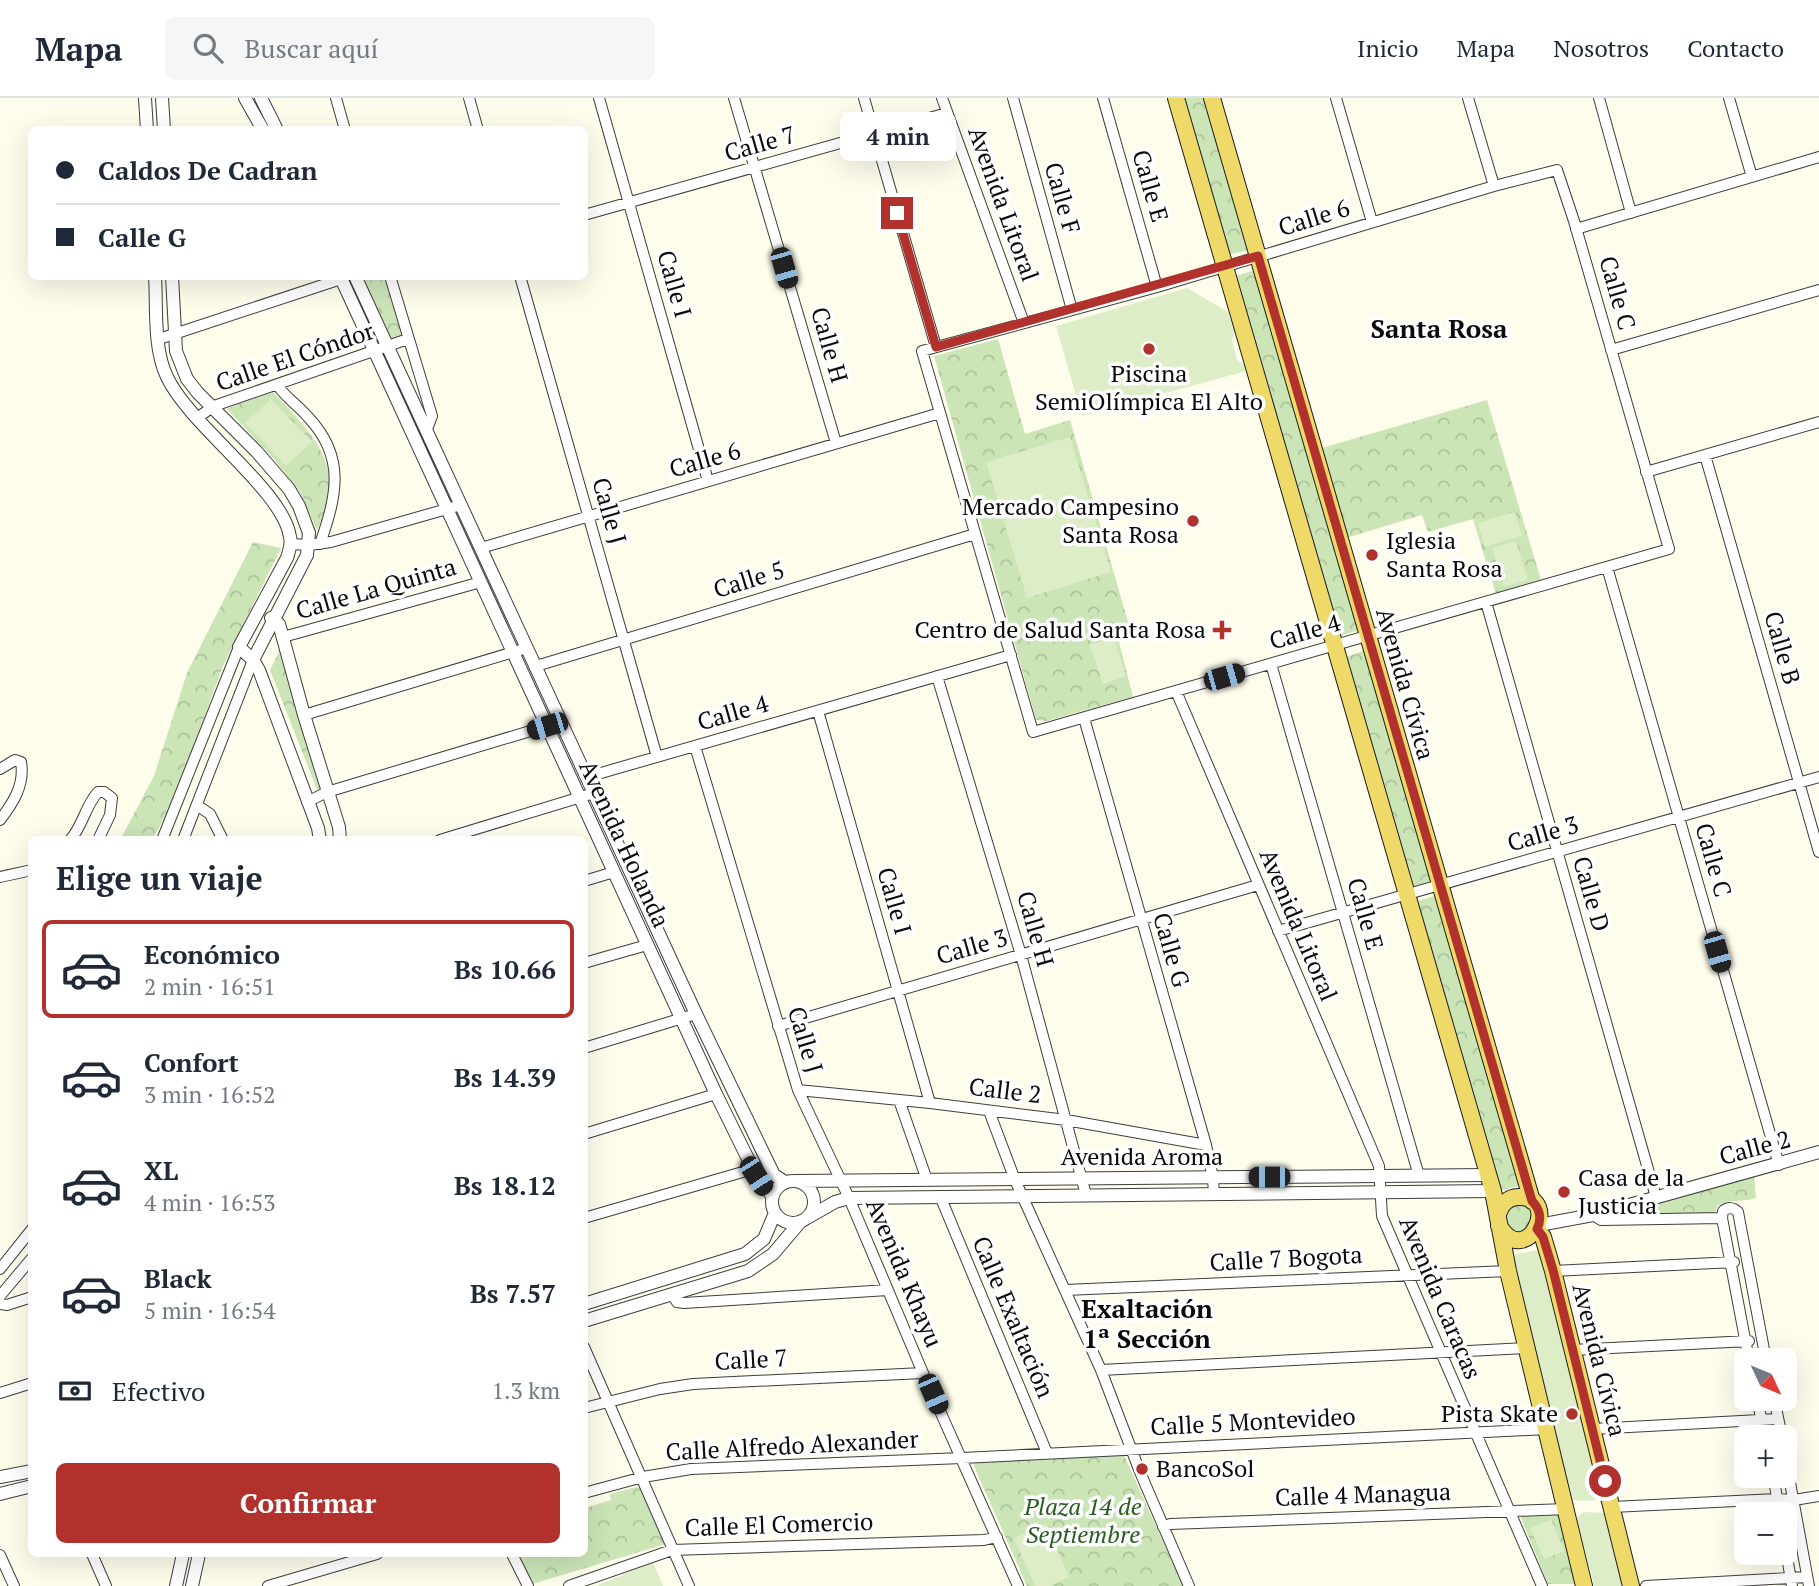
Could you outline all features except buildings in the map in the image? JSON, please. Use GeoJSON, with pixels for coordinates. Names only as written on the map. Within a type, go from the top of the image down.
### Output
{"type":"FeatureCollection","features":[{"type":"Feature","properties":{"kind":"main road"},"geometry":{"type":"LineString","coordinates":[[1176,98],[1493,1192],[1508,1271],[1584,1586]]}},
{"type":"Feature","properties":{"kind":"main road","name":"Avenida Cívica"},"geometry":{"type":"LineString","coordinates":[[1212,98],[1532,1201]]}},
{"type":"Feature","properties":{"kind":"main road"},"geometry":{"type":"LineString","coordinates":[[1511,1198],[1532,1201],[1539,1211],[1538,1227],[1527,1238],[1514,1239],[1503,1232],[1499,1220],[1505,1202],[1511,1198]]}},
{"type":"Feature","properties":{"kind":"main road","name":"Avenida Cívica"},"geometry":{"type":"LineString","coordinates":[[1538,1227],[1553,1270],[1631,1586]]}},
{"type":"Feature","properties":{"kind":"street"},"geometry":{"type":"LineString","coordinates":[[145,98],[147,126]]}},
{"type":"Feature","properties":{"kind":"street"},"geometry":{"type":"LineString","coordinates":[[162,98],[164,126]]}},
{"type":"Feature","properties":{"kind":"street"},"geometry":{"type":"LineString","coordinates":[[245,98],[261,126]]}},
{"type":"Feature","properties":{"kind":"street"},"geometry":{"type":"LineString","coordinates":[[261,98],[275,126]]}},
{"type":"Feature","properties":{"kind":"street"},"geometry":{"type":"LineString","coordinates":[[336,98],[344,126]]}},
{"type":"Feature","properties":{"kind":"street"},"geometry":{"type":"LineString","coordinates":[[469,98],[477,126]]}},
{"type":"Feature","properties":{"kind":"street","name":"Calle I"},"geometry":{"type":"LineString","coordinates":[[599,98],[708,481]]}},
{"type":"Feature","properties":{"kind":"street","name":"Calle H"},"geometry":{"type":"LineString","coordinates":[[734,98],[836,443]]}},
{"type":"Feature","properties":{"kind":"street"},"geometry":{"type":"LineString","coordinates":[[864,98],[936,347]]}},
{"type":"Feature","properties":{"kind":"street","name":"Avenida Litoral"},"geometry":{"type":"LineString","coordinates":[[942,98],[1024,323]]}},
{"type":"Feature","properties":{"kind":"street","name":"Calle F"},"geometry":{"type":"LineString","coordinates":[[1013,98],[1072,310]]}},
{"type":"Feature","properties":{"kind":"street","name":"Calle E"},"geometry":{"type":"LineString","coordinates":[[1102,98],[1157,286]]}},
{"type":"Feature","properties":{"kind":"street"},"geometry":{"type":"LineString","coordinates":[[1336,98],[1372,222]]}},
{"type":"Feature","properties":{"kind":"street"},"geometry":{"type":"LineString","coordinates":[[1468,98],[1494,186]]}},
{"type":"Feature","properties":{"kind":"street"},"geometry":{"type":"LineString","coordinates":[[1599,98],[1631,213]]}},
{"type":"Feature","properties":{"kind":"street"},"geometry":{"type":"LineString","coordinates":[[1729,98],[1752,177]]}},
{"type":"Feature","properties":{"kind":"street","name":"Calle 7"},"geometry":{"type":"LineString","coordinates":[[588,214],[947,113]]}},
{"type":"Feature","properties":{"kind":"street"},"geometry":{"type":"LineString","coordinates":[[1576,229],[1819,157]]}},
{"type":"Feature","properties":{"kind":"street","name":"Calle 6"},"geometry":{"type":"LineString","coordinates":[[481,548],[940,412],[922,351],[1557,170]]}},
{"type":"Feature","properties":{"kind":"street","name":"Calle C"},"geometry":{"type":"LineString","coordinates":[[1557,170],[1668,550]]}},
{"type":"Feature","properties":{"kind":"street"},"geometry":{"type":"LineString","coordinates":[[155,280],[160,356],[165,374],[175,392],[274,505],[286,523],[291,544],[287,558],[239,647],[164,836]]}},
{"type":"Feature","properties":{"kind":"street"},"geometry":{"type":"LineString","coordinates":[[172,280],[176,351],[187,379],[289,489],[305,519],[314,545]]}},
{"type":"Feature","properties":{"kind":"street"},"geometry":{"type":"LineString","coordinates":[[159,339],[334,280]]}},
{"type":"Feature","properties":{"kind":"street","name":"Avenida Holanda"},"geometry":{"type":"LineString","coordinates":[[341,280],[481,582],[521,651],[536,666],[594,793],[689,1016],[716,1094],[754,1172],[772,1196]]}},
{"type":"Feature","properties":{"kind":"street","name":"Avenida Holanda"},"geometry":{"type":"LineString","coordinates":[[357,280],[481,548],[547,726],[647,945],[689,1016],[777,1179],[791,1181]]}},
{"type":"Feature","properties":{"kind":"street"},"geometry":{"type":"LineString","coordinates":[[391,280],[432,416],[427,429]]}},
{"type":"Feature","properties":{"kind":"street","name":"Calle J"},"geometry":{"type":"LineString","coordinates":[[521,280],[657,757]]}},
{"type":"Feature","properties":{"kind":"street"},"geometry":{"type":"LineString","coordinates":[[1611,350],[1819,290]]}},
{"type":"Feature","properties":{"kind":"street","name":"Calle El Cóndor"},"geometry":{"type":"LineString","coordinates":[[197,418],[212,407],[408,339]]}},
{"type":"Feature","properties":{"kind":"street"},"geometry":{"type":"LineString","coordinates":[[185,836],[253,660],[314,545],[334,500],[336,486],[328,444],[319,429],[278,386]]}},
{"type":"Feature","properties":{"kind":"street"},"geometry":{"type":"LineString","coordinates":[[940,412],[1011,655]]}},
{"type":"Feature","properties":{"kind":"street"},"geometry":{"type":"LineString","coordinates":[[1646,472],[1819,422]]}},
{"type":"Feature","properties":{"kind":"street","name":"Calle B"},"geometry":{"type":"LineString","coordinates":[[1704,455],[1819,852]]}},
{"type":"Feature","properties":{"kind":"street"},"geometry":{"type":"LineString","coordinates":[[291,544],[314,545],[461,506]]}},
{"type":"Feature","properties":{"kind":"street","name":"Calle 5"},"geometry":{"type":"LineString","coordinates":[[536,666],[975,534]]}},
{"type":"Feature","properties":{"kind":"street","name":"Calle 4"},"geometry":{"type":"LineString","coordinates":[[587,777],[1011,655],[1033,732],[1668,550]]}},
{"type":"Feature","properties":{"kind":"street","name":"Calle C"},"geometry":{"type":"LineString","coordinates":[[1607,567],[1779,1165]]}},
{"type":"Feature","properties":{"kind":"street","name":"Calle La Quinta"},"geometry":{"type":"LineString","coordinates":[[283,638],[481,582]]}},
{"type":"Feature","properties":{"kind":"street","name":"Calle D"},"geometry":{"type":"LineString","coordinates":[[1486,602],[1656,1197]]}},
{"type":"Feature","properties":{"kind":"street"},"geometry":{"type":"LineString","coordinates":[[258,611],[275,620],[283,638],[340,836]]}},
{"type":"Feature","properties":{"kind":"street"},"geometry":{"type":"LineString","coordinates":[[239,647],[259,670],[319,836]]}},
{"type":"Feature","properties":{"kind":"street"},"geometry":{"type":"LineString","coordinates":[[304,715],[521,651]]}},
{"type":"Feature","properties":{"kind":"street","name":"Calle E"},"geometry":{"type":"LineString","coordinates":[[1271,664],[1419,1176]]}},
{"type":"Feature","properties":{"kind":"street","name":"Calle H"},"geometry":{"type":"LineString","coordinates":[[937,676],[1021,955],[1086,1195]]}},
{"type":"Feature","properties":{"kind":"street","name":"Avenida Litoral"},"geometry":{"type":"LineString","coordinates":[[1176,691],[1379,1166],[1380,1177]]}},
{"type":"Feature","properties":{"kind":"street","name":"Calle I"},"geometry":{"type":"LineString","coordinates":[[818,710],[930,1103]]}},
{"type":"Feature","properties":{"kind":"street","name":"Calle G"},"geometry":{"type":"LineString","coordinates":[[1084,718],[1206,1145],[1214,1194]]}},
{"type":"Feature","properties":{"kind":"street"},"geometry":{"type":"LineString","coordinates":[[307,802],[327,792],[547,726]]}},
{"type":"Feature","properties":{"kind":"street","name":"Calle J"},"geometry":{"type":"LineString","coordinates":[[695,746],[798,1090],[840,1181]]}},
{"type":"Feature","properties":{"kind":"street"},"geometry":{"type":"LineString","coordinates":[[0,769],[15,760],[22,766],[15,801],[0,820]]}},
{"type":"Feature","properties":{"kind":"street","name":"Calle 3"},"geometry":{"type":"LineString","coordinates":[[1278,932],[1819,777]]}},
{"type":"Feature","properties":{"kind":"street"},"geometry":{"type":"LineString","coordinates":[[73,836],[90,800],[97,792],[104,792],[110,795],[112,805],[100,836]]}},
{"type":"Feature","properties":{"kind":"street"},"geometry":{"type":"LineString","coordinates":[[453,836],[594,793]]}},
{"type":"Feature","properties":{"kind":"street"},"geometry":{"type":"LineString","coordinates":[[198,806],[210,814],[221,836]]}},
{"type":"Feature","properties":{"kind":"street"},"geometry":{"type":"LineString","coordinates":[[0,877],[28,871]]}},
{"type":"Feature","properties":{"kind":"street"},"geometry":{"type":"LineString","coordinates":[[588,880],[614,872]]}},
{"type":"Feature","properties":{"kind":"street","name":"Calle 3"},"geometry":{"type":"LineString","coordinates":[[778,1026],[1258,885]]}},
{"type":"Feature","properties":{"kind":"street"},"geometry":{"type":"LineString","coordinates":[[588,962],[647,945]]}},
{"type":"Feature","properties":{"kind":"street"},"geometry":{"type":"LineString","coordinates":[[588,1047],[689,1016]]}},
{"type":"Feature","properties":{"kind":"street","name":"Calle 2"},"geometry":{"type":"LineString","coordinates":[[798,1090],[1066,1120],[1206,1145]]}},
{"type":"Feature","properties":{"kind":"street"},"geometry":{"type":"LineString","coordinates":[[588,1133],[716,1094]]}},
{"type":"Feature","properties":{"kind":"street"},"geometry":{"type":"LineString","coordinates":[[899,1100],[927,1180]]}},
{"type":"Feature","properties":{"kind":"street"},"geometry":{"type":"LineString","coordinates":[[989,1111],[1015,1180],[1101,1370],[1189,1586]]}},
{"type":"Feature","properties":{"kind":"street","name":"Calle 2"},"geometry":{"type":"LineString","coordinates":[[1538,1227],[1779,1165],[1819,1152]]}},
{"type":"Feature","properties":{"kind":"street"},"geometry":{"type":"LineString","coordinates":[[588,1217],[771,1169]]}},
{"type":"Feature","properties":{"kind":"street","name":"Avenida Aroma"},"geometry":{"type":"LineString","coordinates":[[791,1181],[1488,1175]]}},
{"type":"Feature","properties":{"kind":"street","name":"Avenida Caracas"},"geometry":{"type":"LineString","coordinates":[[1380,1177],[1382,1216],[1542,1586]]}},
{"type":"Feature","properties":{"kind":"street"},"geometry":{"type":"LineString","coordinates":[[791,1181],[808,1187],[814,1199],[811,1213],[804,1220],[789,1223],[775,1213],[772,1196],[775,1190],[791,1181]]}},
{"type":"Feature","properties":{"kind":"street","name":"Avenida Khayu"},"geometry":{"type":"LineString","coordinates":[[840,1181],[1018,1586]]}},
{"type":"Feature","properties":{"kind":"street","name":"Avenida Aroma"},"geometry":{"type":"LineString","coordinates":[[588,1320],[748,1271],[761,1264],[804,1220],[835,1202],[849,1198],[1493,1192]]}},
{"type":"Feature","properties":{"kind":"street","name":"Calle Exaltación"},"geometry":{"type":"LineString","coordinates":[[940,1196],[1047,1453]]}},
{"type":"Feature","properties":{"kind":"street"},"geometry":{"type":"LineString","coordinates":[[1746,1348],[1722,1218],[1726,1209],[1731,1208],[1738,1212],[1764,1348]]}},
{"type":"Feature","properties":{"kind":"street"},"geometry":{"type":"LineString","coordinates":[[588,1303],[745,1254],[764,1238],[775,1213]]}},
{"type":"Feature","properties":{"kind":"street"},"geometry":{"type":"LineString","coordinates":[[1593,1214],[1601,1220],[1722,1218]]}},
{"type":"Feature","properties":{"kind":"street"},"geometry":{"type":"LineString","coordinates":[[0,1269],[28,1234]]}},
{"type":"Feature","properties":{"kind":"street"},"geometry":{"type":"LineString","coordinates":[[1553,1270],[1747,1262]]}},
{"type":"Feature","properties":{"kind":"street"},"geometry":{"type":"LineString","coordinates":[[0,1296],[28,1263]]}},
{"type":"Feature","properties":{"kind":"street","name":"Calle 7 Bogota"},"geometry":{"type":"LineString","coordinates":[[1065,1290],[1508,1271]]}},
{"type":"Feature","properties":{"kind":"street"},"geometry":{"type":"LineString","coordinates":[[672,1295],[677,1302],[684,1303],[888,1290]]}},
{"type":"Feature","properties":{"kind":"street"},"geometry":{"type":"LineString","coordinates":[[0,1304],[7,1305],[28,1298]]}},
{"type":"Feature","properties":{"kind":"street"},"geometry":{"type":"LineString","coordinates":[[1572,1350],[1763,1341]]}},
{"type":"Feature","properties":{"kind":"street"},"geometry":{"type":"LineString","coordinates":[[1101,1370],[1528,1348]]}},
{"type":"Feature","properties":{"kind":"street"},"geometry":{"type":"LineString","coordinates":[[588,1356],[689,1586]]}},
{"type":"Feature","properties":{"kind":"street","name":"Calle 7"},"geometry":{"type":"LineString","coordinates":[[588,1408],[660,1389],[693,1384],[923,1373]]}},
{"type":"Feature","properties":{"kind":"street"},"geometry":{"type":"LineString","coordinates":[[0,1393],[28,1384]]}},
{"type":"Feature","properties":{"kind":"street"},"geometry":{"type":"LineString","coordinates":[[1760,1411],[1763,1425]]}},
{"type":"Feature","properties":{"kind":"street"},"geometry":{"type":"LineString","coordinates":[[1776,1411],[1779,1425]]}},
{"type":"Feature","properties":{"kind":"street"},"geometry":{"type":"LineString","coordinates":[[1592,1429],[1778,1419]]}},
{"type":"Feature","properties":{"kind":"street","name":"Calle 5 Montevideo"},"geometry":{"type":"LineString","coordinates":[[962,1458],[1547,1429]]}},
{"type":"Feature","properties":{"kind":"street","name":"Calle Alfredo Alexander"},"geometry":{"type":"LineString","coordinates":[[588,1492],[643,1477],[691,1469],[962,1458]]}},
{"type":"Feature","properties":{"kind":"street"},"geometry":{"type":"LineString","coordinates":[[0,1478],[28,1472]]}},
{"type":"Feature","properties":{"kind":"street"},"geometry":{"type":"LineString","coordinates":[[0,1494],[28,1487]]}},
{"type":"Feature","properties":{"kind":"street"},"geometry":{"type":"LineString","coordinates":[[1775,1488],[1778,1502]]}},
{"type":"Feature","properties":{"kind":"street"},"geometry":{"type":"LineString","coordinates":[[1646,1586],[1808,1581],[1792,1488]]}},
{"type":"Feature","properties":{"kind":"street"},"geometry":{"type":"LineString","coordinates":[[1612,1507],[1794,1500],[1819,1496]]}},
{"type":"Feature","properties":{"kind":"street","name":"Calle 4 Managua"},"geometry":{"type":"LineString","coordinates":[[1163,1527],[1170,1524],[1567,1509]]}},
{"type":"Feature","properties":{"kind":"street","name":"Calle El Comercio"},"geometry":{"type":"LineString","coordinates":[[569,1586],[672,1550],[984,1540],[996,1537]]}},
{"type":"Feature","properties":{"kind":"street"},"geometry":{"type":"LineString","coordinates":[[0,1555],[8,1582]]}},
{"type":"Feature","properties":{"kind":"street"},"geometry":{"type":"LineString","coordinates":[[93,1557],[106,1586]]}},
{"type":"Feature","properties":{"kind":"street"},"geometry":{"type":"LineString","coordinates":[[176,1586],[180,1557]]}},
{"type":"Feature","properties":{"kind":"street"},"geometry":{"type":"LineString","coordinates":[[268,1586],[367,1557]]}},
{"type":"Feature","properties":{"kind":"street"},"geometry":{"type":"LineString","coordinates":[[514,1557],[528,1586]]}},
{"type":"Feature","properties":{"kind":"street"},"geometry":{"type":"LineString","coordinates":[[192,1586],[198,1560]]}},
{"type":"Feature","properties":{"kind":"green space"},"geometry":{"type":"Polygon","coordinates":[[[1183,98],[1206,98],[1249,250],[1228,255],[1183,98]]]}},
{"type":"Feature","properties":{"kind":"green space"},"geometry":{"type":"Polygon","coordinates":[[[1256,270],[1360,630],[1339,636],[1235,276],[1256,270]]]}},
{"type":"Feature","properties":{"kind":"green space"},"geometry":{"type":"Polygon","coordinates":[[[359,280],[386,280],[403,336],[389,341],[359,280]]]}},
{"type":"Feature","properties":{"kind":"green space","name":"Piscina SemiOlímpica El Alto"},"geometry":{"type":"Polygon","coordinates":[[[1187,288],[1228,312],[1235,333],[1232,339],[1237,360],[1245,365],[1246,371],[1082,416],[1056,326],[1187,288]]]}},
{"type":"Feature","properties":{"kind":"green space"},"geometry":{"type":"Polygon","coordinates":[[[998,339],[1025,434],[1070,420],[1130,629],[1117,634],[1133,697],[1046,721],[1036,720],[934,356],[998,339]]]}},
{"type":"Feature","properties":{"kind":"green space"},"geometry":{"type":"Polygon","coordinates":[[[271,390],[312,437],[322,452],[328,469],[330,487],[317,530],[300,492],[274,459],[227,409],[271,390]]]}},
{"type":"Feature","properties":{"kind":"green space"},"geometry":{"type":"Polygon","coordinates":[[[271,399],[312,442],[286,466],[245,423],[271,399]]]}},
{"type":"Feature","properties":{"kind":"green space"},"geometry":{"type":"Polygon","coordinates":[[[1487,400],[1541,580],[1496,594],[1473,519],[1428,532],[1422,515],[1346,538],[1322,448],[1487,400]]]}},
{"type":"Feature","properties":{"kind":"green space"},"geometry":{"type":"Polygon","coordinates":[[[1070,437],[1111,572],[1027,598],[986,462],[1070,437]]]}},
{"type":"Feature","properties":{"kind":"green space"},"geometry":{"type":"Polygon","coordinates":[[[1515,512],[1522,536],[1485,547],[1478,523],[1515,512]]]}},
{"type":"Feature","properties":{"kind":"green space"},"geometry":{"type":"Polygon","coordinates":[[[1516,541],[1528,580],[1504,587],[1492,548],[1516,541]]]}},
{"type":"Feature","properties":{"kind":"green space"},"geometry":{"type":"Polygon","coordinates":[[[253,542],[281,548],[223,666],[173,802],[154,836],[122,836],[154,776],[187,673],[253,542]]]}},
{"type":"Feature","properties":{"kind":"green space"},"geometry":{"type":"Polygon","coordinates":[[[1113,637],[1126,676],[1103,684],[1090,645],[1113,637]]]}},
{"type":"Feature","properties":{"kind":"green space"},"geometry":{"type":"Polygon","coordinates":[[[283,644],[325,789],[318,792],[270,670],[283,644]]]}},
{"type":"Feature","properties":{"kind":"green space"},"geometry":{"type":"Polygon","coordinates":[[[1366,650],[1434,882],[1414,888],[1346,657],[1366,650]]]}},
{"type":"Feature","properties":{"kind":"green space"},"geometry":{"type":"Polygon","coordinates":[[[1438,895],[1522,1185],[1499,1191],[1418,901],[1438,895]]]}},
{"type":"Feature","properties":{"kind":"green space"},"geometry":{"type":"Polygon","coordinates":[[[1754,1176],[1756,1198],[1722,1204],[1717,1206],[1715,1213],[1601,1217],[1754,1176]]]}},
{"type":"Feature","properties":{"kind":"green space"},"geometry":{"type":"Polygon","coordinates":[[[1519,1205],[1528,1209],[1532,1218],[1528,1227],[1519,1231],[1510,1227],[1506,1218],[1510,1209],[1519,1205]]]}},
{"type":"Feature","properties":{"kind":"green space"},"geometry":{"type":"Polygon","coordinates":[[[1538,1250],[1600,1496],[1593,1501],[1572,1500],[1513,1255],[1538,1250]]]}},
{"type":"Feature","properties":{"kind":"green space","name":"Plaza 14 de Septiembre"},"geometry":{"type":"Polygon","coordinates":[[[1123,1453],[1183,1586],[1027,1586],[974,1466],[975,1460],[1123,1453]]]}},
{"type":"Feature","properties":{"kind":"green space"},"geometry":{"type":"Polygon","coordinates":[[[636,1487],[643,1489],[666,1544],[532,1584],[518,1557],[588,1557],[588,1507],[611,1500],[610,1494],[636,1487]]]}},
{"type":"Feature","properties":{"kind":"green space"},"geometry":{"type":"Polygon","coordinates":[[[1584,1512],[1604,1513],[1622,1586],[1594,1586],[1577,1518],[1584,1512]]]}},
{"type":"Feature","properties":{"kind":"green space"},"geometry":{"type":"Polygon","coordinates":[[[1556,1513],[1560,1516],[1574,1584],[1548,1584],[1521,1518],[1556,1513]]]}},
{"type":"Feature","properties":{"kind":"green space"},"geometry":{"type":"Polygon","coordinates":[[[1551,1519],[1564,1551],[1544,1559],[1530,1528],[1551,1519]]]}},
{"type":"Feature","properties":{"kind":"green space"},"geometry":{"type":"Polygon","coordinates":[[[1046,1524],[1069,1577],[1050,1586],[1035,1586],[1014,1538],[1046,1524]]]}},
{"type":"Feature","properties":{"kind":"green space"},"geometry":{"type":"Polygon","coordinates":[[[653,1562],[663,1586],[596,1586],[653,1562]]]}},
{"type":"Feature","properties":{"kind":"place","name":"Piscina SemiOlímpica El Alto"},"geometry":{"type":"Point","coordinates":[1149,349]}},
{"type":"Feature","properties":{"kind":"place","name":"Mercado Campesino Santa Rosa"},"geometry":{"type":"Point","coordinates":[1193,521]}},
{"type":"Feature","properties":{"kind":"place","name":"Iglesia Santa Rosa"},"geometry":{"type":"Point","coordinates":[1372,555]}},
{"type":"Feature","properties":{"kind":"place","name":"Centro de Salud Santa Rosa"},"geometry":{"type":"Point","coordinates":[1222,630]}},
{"type":"Feature","properties":{"kind":"place","name":"Casa de la Justicia"},"geometry":{"type":"Point","coordinates":[1564,1192]}},
{"type":"Feature","properties":{"kind":"place","name":"Pista Skate"},"geometry":{"type":"Point","coordinates":[1572,1414]}},
{"type":"Feature","properties":{"kind":"place","name":"BancoSol"},"geometry":{"type":"Point","coordinates":[1142,1469]}},
{"type":"Feature","properties":{"kind":"district","name":"Santa Rosa"},"geometry":{"type":"Point","coordinates":[1439,329]}},
{"type":"Feature","properties":{"kind":"district","name":"Exaltación 1ª Sección"},"geometry":{"type":"Point","coordinates":[1147,1324]}},
{"type":"Feature","properties":{"kind":"route"},"geometry":{"type":"LineString","coordinates":[[897,213],[936,347],[1258,256],[1532,1201],[1539,1211],[1537,1229],[1543,1237],[1553,1270],[1605,1481]]}}]}
